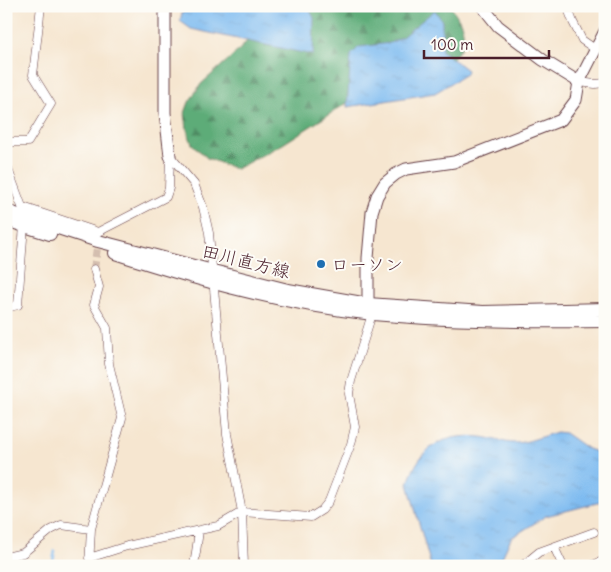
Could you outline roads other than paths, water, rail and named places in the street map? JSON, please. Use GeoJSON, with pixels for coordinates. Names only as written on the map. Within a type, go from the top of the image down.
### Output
{"type":"FeatureCollection","features":[{"type":"Feature","properties":{"kind":"main road","name":"田川直方線"},"geometry":{"type":"LineString","coordinates":[[6,211],[98,237],[213,277]]}},
{"type":"Feature","properties":{"kind":"main road","name":"田川直方線"},"geometry":{"type":"LineString","coordinates":[[6,220],[24,216],[213,277],[288,290],[370,309],[484,321],[605,321]]}},
{"type":"Feature","properties":{"kind":"main road","name":"田川直方線"},"geometry":{"type":"LineString","coordinates":[[370,309],[483,312],[605,309]]}},
{"type":"Feature","properties":{"kind":"street"},"geometry":{"type":"LineString","coordinates":[[6,142],[28,142],[51,104],[33,75],[41,6]]}},
{"type":"Feature","properties":{"kind":"street"},"geometry":{"type":"LineString","coordinates":[[98,237],[166,197],[170,188],[170,156],[164,113],[165,6]]}},
{"type":"Feature","properties":{"kind":"street"},"geometry":{"type":"LineString","coordinates":[[482,6],[498,26],[543,60],[579,82],[605,83]]}},
{"type":"Feature","properties":{"kind":"street"},"geometry":{"type":"LineString","coordinates":[[567,6],[572,22],[582,40],[595,49]]}},
{"type":"Feature","properties":{"kind":"street"},"geometry":{"type":"LineString","coordinates":[[94,268],[99,287],[94,305],[107,328],[110,364],[122,418],[91,529],[89,562],[127,546],[218,526],[242,512],[311,517],[322,510],[329,500],[351,444],[355,427],[349,394],[370,309],[368,258],[372,212],[377,196],[385,183],[406,169],[454,162],[561,120],[576,100],[579,82],[605,31]]}},
{"type":"Feature","properties":{"kind":"street"},"geometry":{"type":"LineString","coordinates":[[170,156],[194,184],[203,207],[209,233],[227,434],[242,512],[244,566]]}},
{"type":"Feature","properties":{"kind":"street"},"geometry":{"type":"LineString","coordinates":[[6,164],[24,216],[18,305],[6,308]]}},
{"type":"Feature","properties":{"kind":"street"},"geometry":{"type":"LineString","coordinates":[[6,557],[23,553],[51,530],[61,525],[91,529]]}},
{"type":"Feature","properties":{"kind":"street"},"geometry":{"type":"LineString","coordinates":[[194,566],[199,531]]}},
{"type":"Feature","properties":{"kind":"street"},"geometry":{"type":"LineString","coordinates":[[522,566],[539,552],[594,532]]}},
{"type":"Feature","properties":{"kind":"street"},"geometry":{"type":"LineString","coordinates":[[554,547],[563,566]]}},
{"type":"Feature","properties":{"kind":"street"},"geometry":{"type":"LineString","coordinates":[[590,566],[605,560]]}},
{"type":"Feature","properties":{"kind":"water"},"geometry":{"type":"Polygon","coordinates":[[[192,6],[308,6],[314,18],[313,55],[191,29],[180,21],[182,13],[192,6]]]}},
{"type":"Feature","properties":{"kind":"water"},"geometry":{"type":"Polygon","coordinates":[[[435,10],[442,21],[442,51],[467,70],[466,74],[435,93],[347,107],[351,55],[359,47],[390,43],[402,37],[435,10]]]}},
{"type":"Feature","properties":{"kind":"water"},"geometry":{"type":"Polygon","coordinates":[[[557,432],[565,433],[588,449],[605,455],[605,501],[546,516],[511,538],[501,560],[502,566],[431,566],[408,484],[419,460],[426,452],[434,445],[455,437],[481,437],[520,443],[557,432]]]}},
{"type":"Feature","properties":{"kind":"waterway"},"geometry":{"type":"LineString","coordinates":[[52,566],[55,551]]}},
{"type":"Feature","properties":{"kind":"tunnel"},"geometry":{"type":"LineString","coordinates":[[94,269],[98,241]]}},
{"type":"Feature","properties":{"kind":"place","name":"ローソン"},"geometry":{"type":"Point","coordinates":[321,264]}}]}
